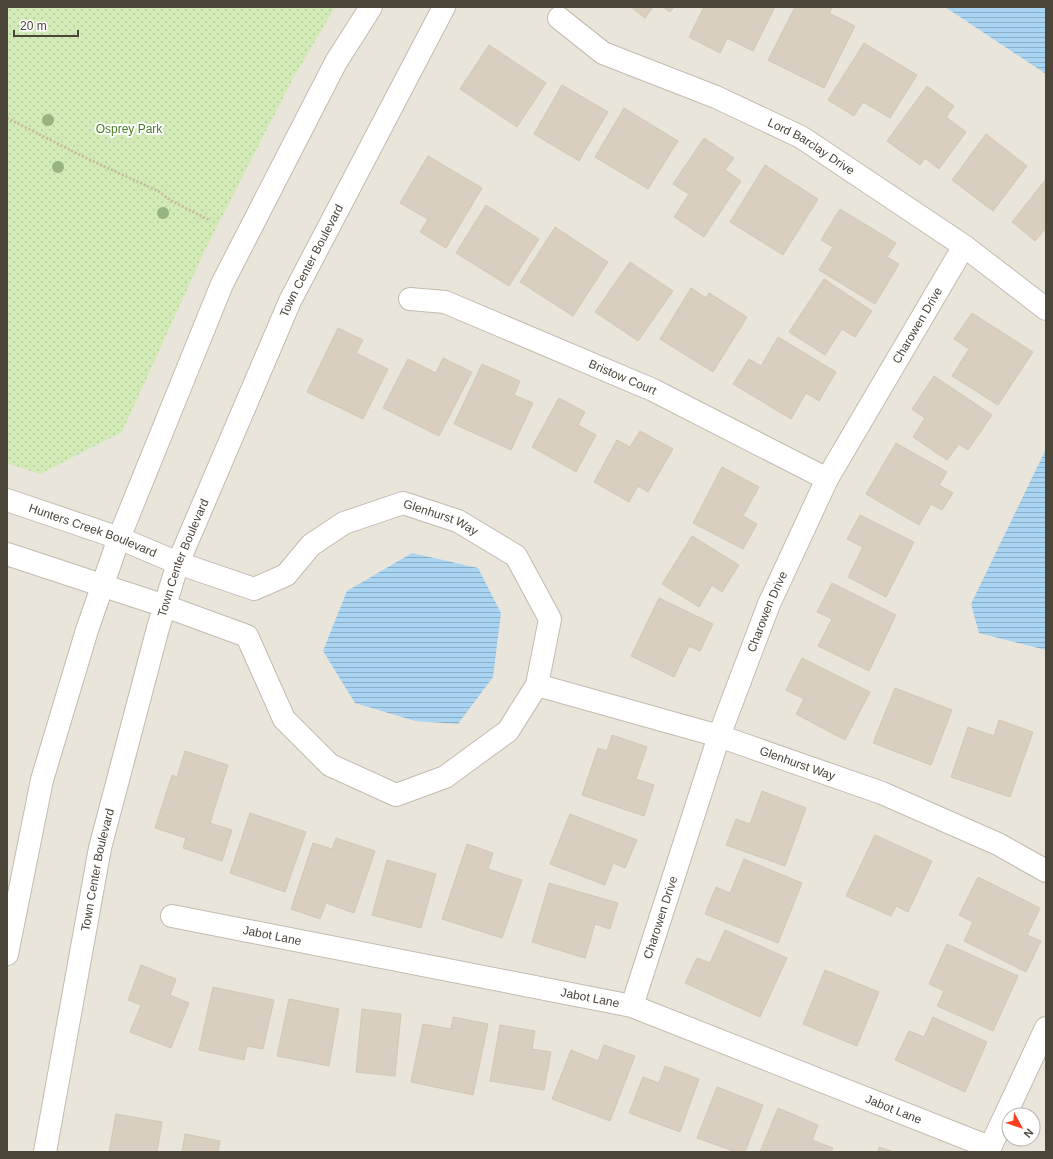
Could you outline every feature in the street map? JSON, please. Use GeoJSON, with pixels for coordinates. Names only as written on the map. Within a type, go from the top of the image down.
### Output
{"type":"FeatureCollection","features":[{"type":"Feature","properties":{"kind":"street"},"geometry":{"type":"LineString","coordinates":[[7,954],[42,780],[118,538],[222,284],[336,62],[371,7]]}},
{"type":"Feature","properties":{"kind":"street","name":"Town Center Boulevard"},"geometry":{"type":"LineString","coordinates":[[45,1152],[100,848],[156,633],[178,563],[290,301],[444,7]]}},
{"type":"Feature","properties":{"kind":"street","name":"Lord Barclay Drive"},"geometry":{"type":"LineString","coordinates":[[559,18],[603,53],[716,97],[801,137],[964,246],[1046,309]]}},
{"type":"Feature","properties":{"kind":"street","name":"Charowen Drive"},"geometry":{"type":"LineString","coordinates":[[632,1006],[718,736],[769,604],[827,479],[964,246]]}},
{"type":"Feature","properties":{"kind":"street","name":"Bristow Court"},"geometry":{"type":"LineString","coordinates":[[410,298],[445,302],[653,390],[827,479]]}},
{"type":"Feature","properties":{"kind":"street","name":"Hunters Creek Boulevard"},"geometry":{"type":"LineString","coordinates":[[7,500],[118,538],[178,563]]}},
{"type":"Feature","properties":{"kind":"street","name":"Glenhurst Way"},"geometry":{"type":"LineString","coordinates":[[165,606],[247,636],[284,719],[330,765],[396,795],[445,777],[508,731],[537,685],[550,619],[516,556],[458,521],[403,503],[344,524],[311,545],[286,575],[254,589],[178,563]]}},
{"type":"Feature","properties":{"kind":"street"},"geometry":{"type":"LineString","coordinates":[[7,554],[165,606]]}},
{"type":"Feature","properties":{"kind":"street","name":"Glenhurst Way"},"geometry":{"type":"LineString","coordinates":[[537,685],[718,736],[882,793],[998,844],[1046,871]]}},
{"type":"Feature","properties":{"kind":"street","name":"Jabot Lane"},"geometry":{"type":"LineString","coordinates":[[172,916],[632,1006],[989,1150]]}},
{"type":"Feature","properties":{"kind":"street"},"geometry":{"type":"LineString","coordinates":[[989,1150],[1046,1028]]}},
{"type":"Feature","properties":{"kind":"path"},"geometry":{"type":"LineString","coordinates":[[7,118],[86,158],[158,191],[170,200],[209,220]]}},
{"type":"Feature","properties":{"kind":"shaded area"},"geometry":{"type":"Polygon","coordinates":[[[7,7],[1046,7],[1046,1152],[7,1152],[7,7]]]}},
{"type":"Feature","properties":{"kind":"green space","name":"Osprey Park"},"geometry":{"type":"Polygon","coordinates":[[[7,7],[335,7],[292,80],[205,250],[122,432],[40,474],[7,463],[7,7]]]}},
{"type":"Feature","properties":{"kind":"water"},"geometry":{"type":"Polygon","coordinates":[[[945,7],[1046,7],[1046,74],[945,7]]]}},
{"type":"Feature","properties":{"kind":"water"},"geometry":{"type":"Polygon","coordinates":[[[1046,449],[1046,650],[979,633],[971,604],[1046,449]]]}},
{"type":"Feature","properties":{"kind":"water"},"geometry":{"type":"Polygon","coordinates":[[[412,553],[478,568],[501,613],[493,677],[458,724],[415,721],[355,703],[323,651],[347,591],[412,553]]]}},
{"type":"Feature","properties":{"kind":"building"},"geometry":{"type":"Polygon","coordinates":[[[631,7],[653,7],[645,18],[631,7]]]}},
{"type":"Feature","properties":{"kind":"building"},"geometry":{"type":"Polygon","coordinates":[[[663,7],[674,7],[670,12],[663,7]]]}},
{"type":"Feature","properties":{"kind":"building"},"geometry":{"type":"Polygon","coordinates":[[[704,7],[775,7],[753,51],[727,38],[720,53],[689,37],[704,7]]]}},
{"type":"Feature","properties":{"kind":"building"},"geometry":{"type":"Polygon","coordinates":[[[795,7],[832,7],[829,13],[855,26],[824,88],[768,60],[795,7]]]}},
{"type":"Feature","properties":{"kind":"building"},"geometry":{"type":"Polygon","coordinates":[[[864,43],[917,75],[890,118],[863,102],[854,116],[828,100],[864,43]]]}},
{"type":"Feature","properties":{"kind":"building"},"geometry":{"type":"Polygon","coordinates":[[[489,45],[546,83],[517,127],[460,89],[489,45]]]}},
{"type":"Feature","properties":{"kind":"building"},"geometry":{"type":"Polygon","coordinates":[[[562,85],[608,112],[579,161],[534,134],[562,85]]]}},
{"type":"Feature","properties":{"kind":"building"},"geometry":{"type":"Polygon","coordinates":[[[927,86],[954,106],[946,117],[966,132],[939,169],[925,158],[920,165],[887,141],[927,86]]]}},
{"type":"Feature","properties":{"kind":"building"},"geometry":{"type":"Polygon","coordinates":[[[624,108],[678,141],[648,189],[595,157],[624,108]]]}},
{"type":"Feature","properties":{"kind":"building"},"geometry":{"type":"Polygon","coordinates":[[[986,134],[1027,166],[993,211],[952,180],[986,134]]]}},
{"type":"Feature","properties":{"kind":"building"},"geometry":{"type":"Polygon","coordinates":[[[704,138],[734,158],[725,170],[741,181],[704,237],[674,217],[689,194],[673,184],[704,138]]]}},
{"type":"Feature","properties":{"kind":"building"},"geometry":{"type":"Polygon","coordinates":[[[428,156],[482,188],[446,248],[420,232],[428,219],[400,203],[428,156]]]}},
{"type":"Feature","properties":{"kind":"building"},"geometry":{"type":"Polygon","coordinates":[[[765,165],[818,199],[783,255],[730,222],[765,165]]]}},
{"type":"Feature","properties":{"kind":"building"},"geometry":{"type":"Polygon","coordinates":[[[1046,179],[1046,228],[1035,241],[1012,222],[1046,179]]]}},
{"type":"Feature","properties":{"kind":"building"},"geometry":{"type":"Polygon","coordinates":[[[486,205],[539,239],[509,286],[456,253],[486,205]]]}},
{"type":"Feature","properties":{"kind":"building"},"geometry":{"type":"Polygon","coordinates":[[[840,209],[896,243],[887,257],[899,264],[875,304],[819,270],[833,247],[821,240],[840,209]]]}},
{"type":"Feature","properties":{"kind":"building"},"geometry":{"type":"Polygon","coordinates":[[[555,227],[608,262],[573,316],[520,282],[555,227]]]}},
{"type":"Feature","properties":{"kind":"building"},"geometry":{"type":"Polygon","coordinates":[[[630,262],[673,291],[638,341],[595,312],[630,262]]]}},
{"type":"Feature","properties":{"kind":"building"},"geometry":{"type":"Polygon","coordinates":[[[824,279],[872,311],[855,337],[842,329],[825,355],[789,332],[824,279]]]}},
{"type":"Feature","properties":{"kind":"building"},"geometry":{"type":"Polygon","coordinates":[[[691,288],[706,298],[709,293],[747,317],[713,372],[660,339],[691,288]]]}},
{"type":"Feature","properties":{"kind":"building"},"geometry":{"type":"Polygon","coordinates":[[[972,313],[1033,352],[998,405],[952,376],[969,349],[954,339],[972,313]]]}},
{"type":"Feature","properties":{"kind":"building"},"geometry":{"type":"Polygon","coordinates":[[[338,328],[363,340],[356,353],[388,369],[363,419],[307,392],[338,328]]]}},
{"type":"Feature","properties":{"kind":"building"},"geometry":{"type":"Polygon","coordinates":[[[778,337],[836,372],[819,401],[806,393],[791,419],[733,384],[749,359],[761,366],[778,337]]]}},
{"type":"Feature","properties":{"kind":"building"},"geometry":{"type":"Polygon","coordinates":[[[443,358],[472,372],[439,436],[383,408],[408,359],[436,373],[443,358]]]}},
{"type":"Feature","properties":{"kind":"building"},"geometry":{"type":"Polygon","coordinates":[[[482,364],[520,381],[514,395],[533,403],[511,450],[454,424],[482,364]]]}},
{"type":"Feature","properties":{"kind":"building"},"geometry":{"type":"Polygon","coordinates":[[[934,376],[992,415],[968,450],[959,444],[947,460],[913,437],[925,418],[912,409],[934,376]]]}},
{"type":"Feature","properties":{"kind":"building"},"geometry":{"type":"Polygon","coordinates":[[[559,398],[585,412],[578,425],[596,435],[576,472],[532,447],[559,398]]]}},
{"type":"Feature","properties":{"kind":"building"},"geometry":{"type":"Polygon","coordinates":[[[640,431],[673,449],[648,492],[638,486],[629,502],[594,482],[617,440],[630,447],[640,431]]]}},
{"type":"Feature","properties":{"kind":"building"},"geometry":{"type":"Polygon","coordinates":[[[896,443],[947,472],[939,485],[953,493],[942,510],[931,504],[919,525],[866,494],[896,443]]]}},
{"type":"Feature","properties":{"kind":"building"},"geometry":{"type":"Polygon","coordinates":[[[722,467],[759,487],[743,516],[757,524],[743,549],[693,523],[722,467]]]}},
{"type":"Feature","properties":{"kind":"building"},"geometry":{"type":"Polygon","coordinates":[[[860,515],[914,542],[886,597],[848,577],[863,547],[847,539],[860,515]]]}},
{"type":"Feature","properties":{"kind":"building"},"geometry":{"type":"Polygon","coordinates":[[[692,536],[739,565],[722,592],[712,585],[699,607],[662,584],[692,536]]]}},
{"type":"Feature","properties":{"kind":"building"},"geometry":{"type":"Polygon","coordinates":[[[832,583],[896,615],[869,671],[818,646],[832,619],[817,612],[832,583]]]}},
{"type":"Feature","properties":{"kind":"building"},"geometry":{"type":"Polygon","coordinates":[[[659,598],[713,624],[700,651],[689,646],[674,677],[631,656],[659,598]]]}},
{"type":"Feature","properties":{"kind":"building"},"geometry":{"type":"Polygon","coordinates":[[[802,658],[870,692],[845,740],[796,714],[804,699],[786,690],[802,658]]]}},
{"type":"Feature","properties":{"kind":"building"},"geometry":{"type":"Polygon","coordinates":[[[895,688],[952,710],[931,765],[873,743],[895,688]]]}},
{"type":"Feature","properties":{"kind":"building"},"geometry":{"type":"Polygon","coordinates":[[[999,720],[1033,732],[1010,797],[951,777],[968,727],[994,736],[999,720]]]}},
{"type":"Feature","properties":{"kind":"building"},"geometry":{"type":"Polygon","coordinates":[[[612,735],[647,747],[636,779],[654,785],[644,816],[582,795],[598,748],[607,751],[612,735]]]}},
{"type":"Feature","properties":{"kind":"building"},"geometry":{"type":"Polygon","coordinates":[[[185,751],[228,765],[210,823],[232,830],[222,861],[183,848],[186,838],[155,828],[172,775],[177,777],[185,751]]]}},
{"type":"Feature","properties":{"kind":"building"},"geometry":{"type":"Polygon","coordinates":[[[762,791],[806,808],[785,866],[726,845],[736,819],[750,824],[762,791]]]}},
{"type":"Feature","properties":{"kind":"building"},"geometry":{"type":"Polygon","coordinates":[[[250,813],[306,832],[285,892],[230,873],[250,813]]]}},
{"type":"Feature","properties":{"kind":"building"},"geometry":{"type":"Polygon","coordinates":[[[570,814],[637,840],[625,868],[613,863],[605,885],[550,864],[570,814]]]}},
{"type":"Feature","properties":{"kind":"building"},"geometry":{"type":"Polygon","coordinates":[[[875,835],[932,861],[908,912],[896,906],[891,916],[846,896],[875,835]]]}},
{"type":"Feature","properties":{"kind":"building"},"geometry":{"type":"Polygon","coordinates":[[[336,838],[375,851],[354,913],[326,903],[320,919],[291,909],[313,843],[332,849],[336,838]]]}},
{"type":"Feature","properties":{"kind":"building"},"geometry":{"type":"Polygon","coordinates":[[[467,844],[493,853],[488,869],[522,880],[502,938],[442,919],[467,844]]]}},
{"type":"Feature","properties":{"kind":"building"},"geometry":{"type":"Polygon","coordinates":[[[744,859],[802,883],[778,943],[705,914],[716,887],[730,893],[744,859]]]}},
{"type":"Feature","properties":{"kind":"building"},"geometry":{"type":"Polygon","coordinates":[[[387,860],[436,874],[421,928],[372,915],[387,860]]]}},
{"type":"Feature","properties":{"kind":"building"},"geometry":{"type":"Polygon","coordinates":[[[978,877],[1040,908],[1027,935],[1041,941],[1026,972],[964,941],[973,922],[959,915],[978,877]]]}},
{"type":"Feature","properties":{"kind":"building"},"geometry":{"type":"Polygon","coordinates":[[[549,883],[618,903],[610,929],[595,924],[585,958],[532,942],[549,883]]]}},
{"type":"Feature","properties":{"kind":"building"},"geometry":{"type":"Polygon","coordinates":[[[725,930],[787,958],[760,1017],[685,983],[697,958],[710,963],[725,930]]]}},
{"type":"Feature","properties":{"kind":"building"},"geometry":{"type":"Polygon","coordinates":[[[947,944],[1018,976],[993,1031],[937,1006],[944,991],[929,984],[947,944]]]}},
{"type":"Feature","properties":{"kind":"building"},"geometry":{"type":"Polygon","coordinates":[[[141,965],[176,979],[170,995],[189,1003],[171,1048],[130,1032],[141,1005],[128,1000],[141,965]]]}},
{"type":"Feature","properties":{"kind":"building"},"geometry":{"type":"Polygon","coordinates":[[[825,970],[879,992],[857,1046],[803,1024],[825,970]]]}},
{"type":"Feature","properties":{"kind":"building"},"geometry":{"type":"Polygon","coordinates":[[[213,987],[274,1000],[263,1049],[247,1046],[244,1060],[199,1050],[213,987]]]}},
{"type":"Feature","properties":{"kind":"building"},"geometry":{"type":"Polygon","coordinates":[[[289,999],[339,1009],[329,1066],[277,1056],[289,999]]]}},
{"type":"Feature","properties":{"kind":"building"},"geometry":{"type":"Polygon","coordinates":[[[362,1009],[401,1014],[395,1076],[356,1072],[362,1009]]]}},
{"type":"Feature","properties":{"kind":"building"},"geometry":{"type":"Polygon","coordinates":[[[453,1017],[488,1024],[473,1095],[411,1082],[423,1024],[451,1029],[453,1017]]]}},
{"type":"Feature","properties":{"kind":"building"},"geometry":{"type":"Polygon","coordinates":[[[933,1017],[987,1042],[965,1092],[895,1060],[909,1031],[924,1037],[933,1017]]]}},
{"type":"Feature","properties":{"kind":"building"},"geometry":{"type":"Polygon","coordinates":[[[500,1025],[535,1031],[532,1049],[551,1052],[544,1090],[490,1081],[500,1025]]]}},
{"type":"Feature","properties":{"kind":"building"},"geometry":{"type":"Polygon","coordinates":[[[604,1045],[635,1056],[610,1121],[552,1099],[571,1050],[598,1061],[604,1045]]]}},
{"type":"Feature","properties":{"kind":"building"},"geometry":{"type":"Polygon","coordinates":[[[665,1066],[699,1079],[680,1132],[629,1113],[643,1077],[659,1083],[665,1066]]]}},
{"type":"Feature","properties":{"kind":"building"},"geometry":{"type":"Polygon","coordinates":[[[717,1087],[763,1105],[745,1152],[736,1152],[697,1138],[717,1087]]]}},
{"type":"Feature","properties":{"kind":"building"},"geometry":{"type":"Polygon","coordinates":[[[778,1108],[818,1125],[812,1140],[833,1148],[831,1152],[760,1152],[778,1108]]]}},
{"type":"Feature","properties":{"kind":"building"},"geometry":{"type":"Polygon","coordinates":[[[116,1114],[162,1122],[157,1152],[109,1152],[116,1114]]]}},
{"type":"Feature","properties":{"kind":"building"},"geometry":{"type":"Polygon","coordinates":[[[185,1134],[220,1141],[218,1152],[182,1152],[185,1134]]]}},
{"type":"Feature","properties":{"kind":"building"},"geometry":{"type":"Polygon","coordinates":[[[879,1147],[894,1152],[878,1152],[879,1147]]]}}]}
